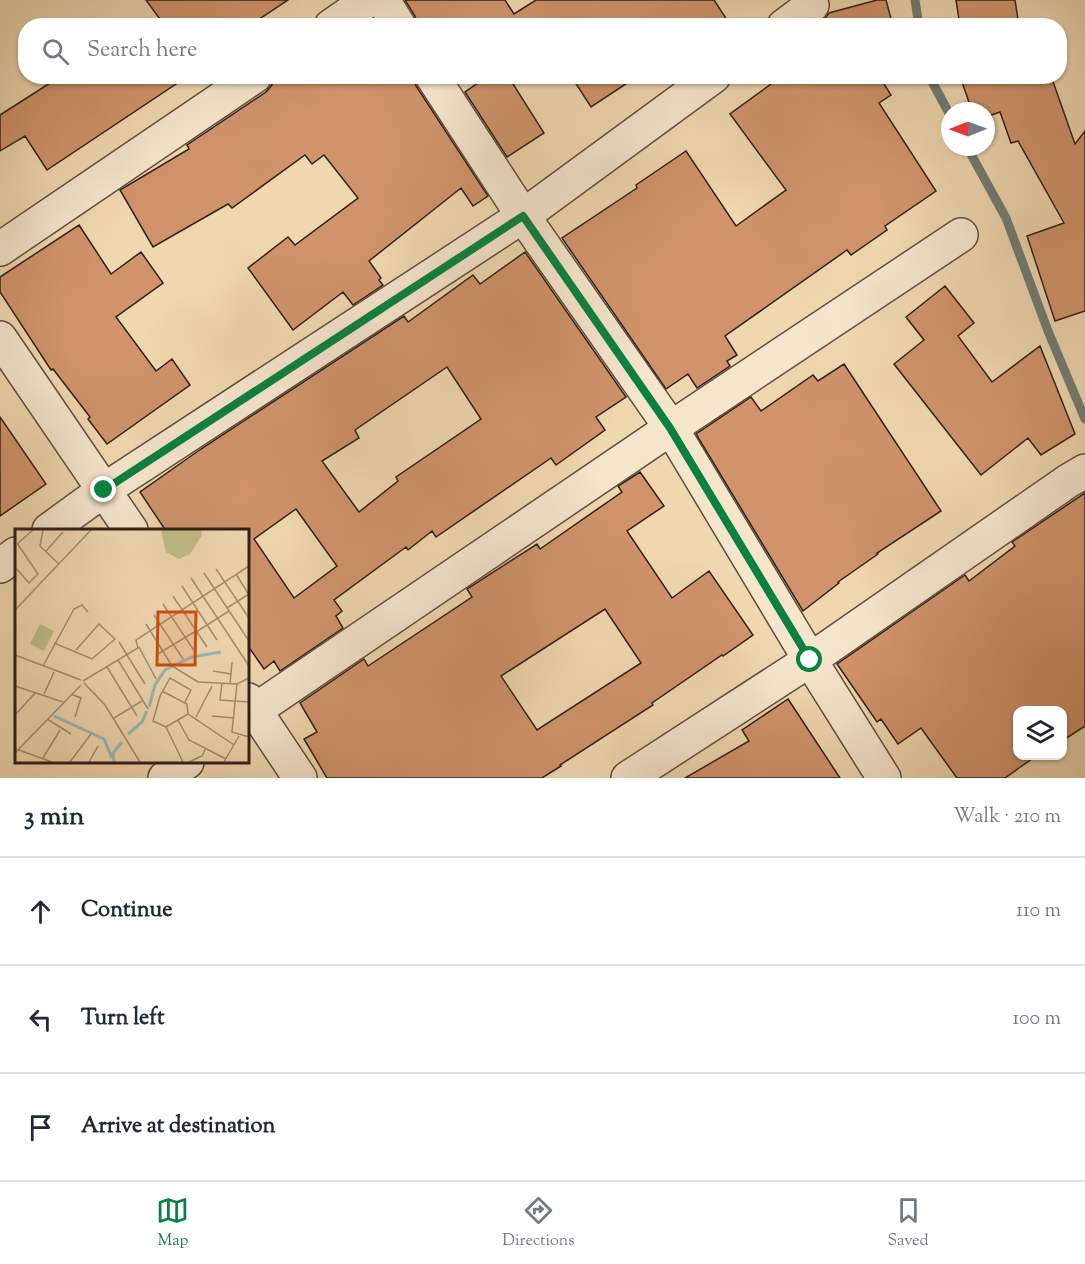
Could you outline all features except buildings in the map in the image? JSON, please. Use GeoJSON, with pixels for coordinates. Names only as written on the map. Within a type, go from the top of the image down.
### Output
{"type":"FeatureCollection","features":[{"type":"Feature","properties":{"kind":"street"},"geometry":{"type":"LineString","coordinates":[[343,18],[369,0]]}},
{"type":"Feature","properties":{"kind":"street"},"geometry":{"type":"LineString","coordinates":[[383,0],[394,18]]}},
{"type":"Feature","properties":{"kind":"street"},"geometry":{"type":"LineString","coordinates":[[795,18],[812,5]]}},
{"type":"Feature","properties":{"kind":"street"},"geometry":{"type":"LineString","coordinates":[[0,249],[243,84]]}},
{"type":"Feature","properties":{"kind":"street"},"geometry":{"type":"LineString","coordinates":[[437,84],[523,216],[670,428],[884,778]]}},
{"type":"Feature","properties":{"kind":"street"},"geometry":{"type":"LineString","coordinates":[[51,529],[104,490],[523,216],[703,84]]}},
{"type":"Feature","properties":{"kind":"street"},"geometry":{"type":"LineString","coordinates":[[300,778],[250,708],[961,235]]}},
{"type":"Feature","properties":{"kind":"street"},"geometry":{"type":"LineString","coordinates":[[0,338],[131,529]]}},
{"type":"Feature","properties":{"kind":"street"},"geometry":{"type":"LineString","coordinates":[[628,778],[810,660],[1076,476]]}},
{"type":"Feature","properties":{"kind":"street"},"geometry":{"type":"LineString","coordinates":[[0,566],[15,555]]}},
{"type":"Feature","properties":{"kind":"street"},"geometry":{"type":"LineString","coordinates":[[165,778],[185,763]]}},
{"type":"Feature","properties":{"kind":"waterway"},"geometry":{"type":"LineString","coordinates":[[915,0],[918,18]]}},
{"type":"Feature","properties":{"kind":"waterway"},"geometry":{"type":"LineString","coordinates":[[933,84],[943,102]]}},
{"type":"Feature","properties":{"kind":"waterway"},"geometry":{"type":"LineString","coordinates":[[972,156],[1006,218],[1048,331],[1085,419]]}},
{"type":"Feature","properties":{"kind":"route"},"geometry":{"type":"LineString","coordinates":[[104,490],[523,216],[670,428],[810,660]]}}]}
